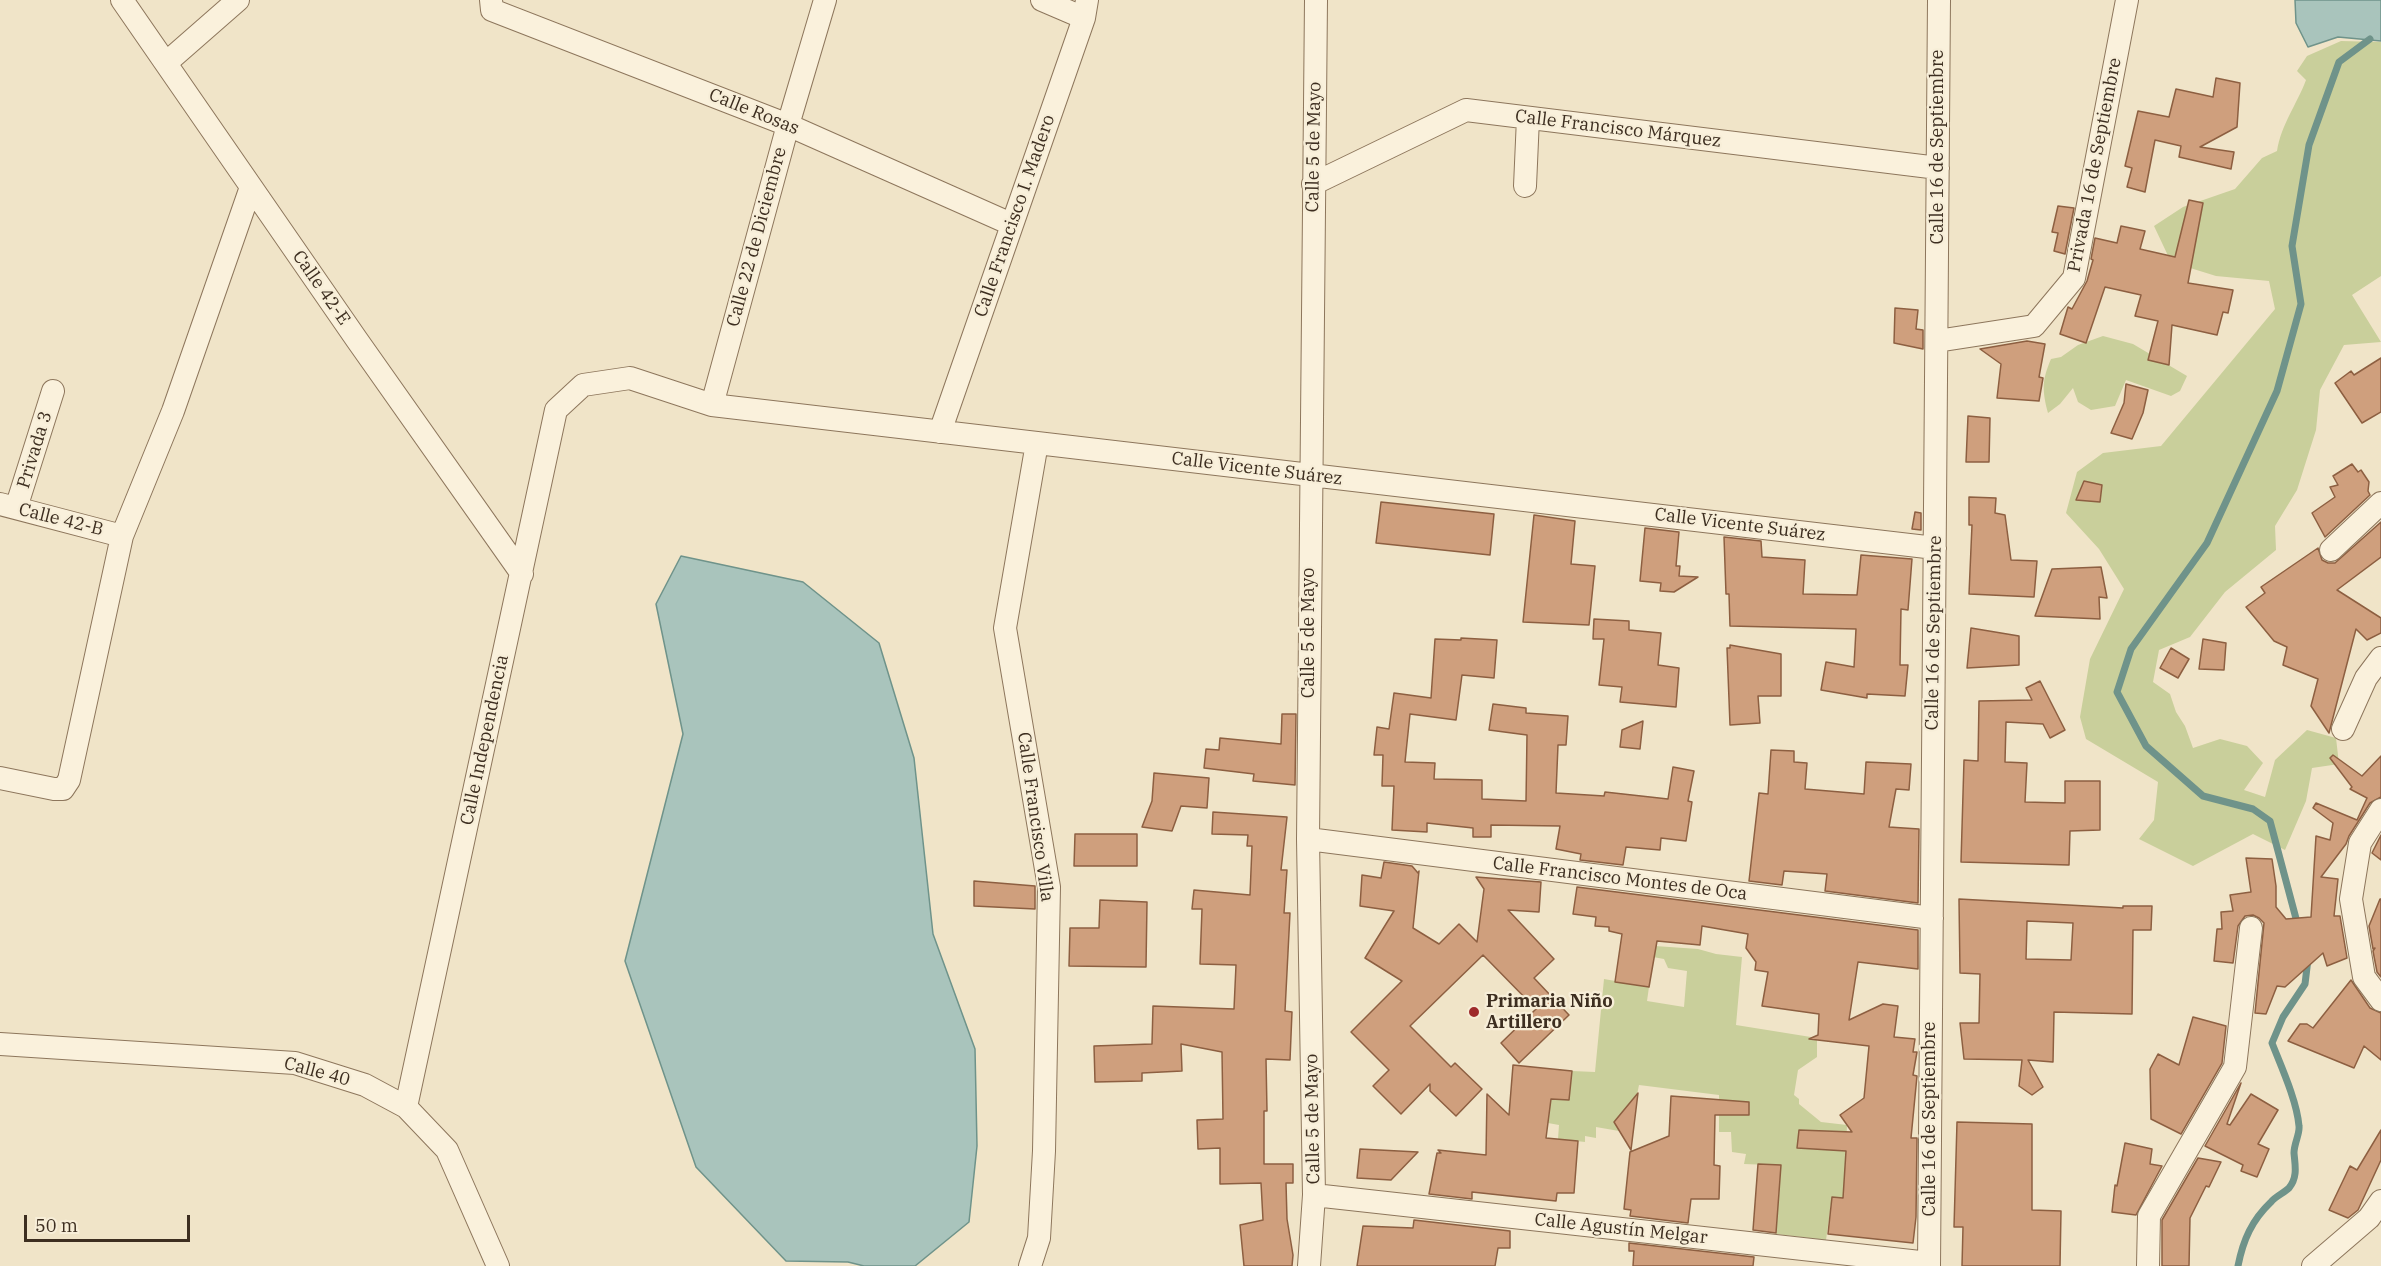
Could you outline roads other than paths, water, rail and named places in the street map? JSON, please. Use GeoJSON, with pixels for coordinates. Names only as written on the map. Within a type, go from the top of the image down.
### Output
{"type":"FeatureCollection","features":[{"type":"Feature","properties":{"kind":"street","name":"Calle 42-E"},"geometry":{"type":"LineString","coordinates":[[122,0],[522,574]]}},
{"type":"Feature","properties":{"kind":"street"},"geometry":{"type":"LineString","coordinates":[[166,63],[238,0]]}},
{"type":"Feature","properties":{"kind":"street","name":"Calle 22 de Diciembre"},"geometry":{"type":"LineString","coordinates":[[712,405],[788,124],[825,0]]}},
{"type":"Feature","properties":{"kind":"street"},"geometry":{"type":"LineString","coordinates":[[1042,0],[1086,9]]}},
{"type":"Feature","properties":{"kind":"street","name":"Calle 5 de Mayo"},"geometry":{"type":"LineString","coordinates":[[1309,1266],[1314,1195],[1308,839],[1316,0]]}},
{"type":"Feature","properties":{"kind":"street","name":"Calle 16 de Septiembre"},"geometry":{"type":"LineString","coordinates":[[1929,1264],[1939,0]]}},
{"type":"Feature","properties":{"kind":"street","name":"Privada 16 de Septiembre"},"geometry":{"type":"LineString","coordinates":[[1936,341],[2034,326],[2074,278],[2127,0]]}},
{"type":"Feature","properties":{"kind":"street","name":"Calle Rosas"},"geometry":{"type":"LineString","coordinates":[[491,5],[788,124],[1011,224]]}},
{"type":"Feature","properties":{"kind":"street","name":"Calle Francisco I. Madero"},"geometry":{"type":"LineString","coordinates":[[940,432],[1086,9]]}},
{"type":"Feature","properties":{"kind":"street","name":"Calle Francisco Márquez"},"geometry":{"type":"LineString","coordinates":[[1313,183],[1466,110],[1938,168]]}},
{"type":"Feature","properties":{"kind":"street"},"geometry":{"type":"LineString","coordinates":[[1525,186],[1528,118]]}},
{"type":"Feature","properties":{"kind":"street"},"geometry":{"type":"LineString","coordinates":[[0,778],[54,789],[63,789],[69,780],[123,536],[173,411],[251,187]]}},
{"type":"Feature","properties":{"kind":"street","name":"Calle Vicente Suárez"},"geometry":{"type":"LineString","coordinates":[[583,385],[630,378],[712,405],[1935,548]]}},
{"type":"Feature","properties":{"kind":"street","name":"Calle Independencia"},"geometry":{"type":"LineString","coordinates":[[406,1107],[556,410],[583,385]]}},
{"type":"Feature","properties":{"kind":"street","name":"Privada 3"},"geometry":{"type":"LineString","coordinates":[[8,506],[53,391]]}},
{"type":"Feature","properties":{"kind":"street","name":"Calle Francisco Villa"},"geometry":{"type":"LineString","coordinates":[[1030,1266],[1039,1238],[1044,1151],[1049,887],[1005,628],[1037,443]]}},
{"type":"Feature","properties":{"kind":"street"},"geometry":{"type":"LineString","coordinates":[[2331,550],[2381,503]]}},
{"type":"Feature","properties":{"kind":"street","name":"Calle 42-B"},"geometry":{"type":"LineString","coordinates":[[8,506],[123,536]]}},
{"type":"Feature","properties":{"kind":"street"},"geometry":{"type":"LineString","coordinates":[[2343,729],[2366,678],[2381,658]]}},
{"type":"Feature","properties":{"kind":"street"},"geometry":{"type":"LineString","coordinates":[[2381,810],[2360,843],[2351,899],[2364,977],[2381,1000]]}},
{"type":"Feature","properties":{"kind":"street","name":"Calle Francisco Montes de Oca"},"geometry":{"type":"LineString","coordinates":[[1308,839],[1932,918]]}},
{"type":"Feature","properties":{"kind":"street"},"geometry":{"type":"LineString","coordinates":[[2148,1266],[2149,1216],[2235,1067],[2251,927]]}},
{"type":"Feature","properties":{"kind":"street","name":"Calle 40"},"geometry":{"type":"LineString","coordinates":[[0,1044],[295,1063],[365,1085],[406,1107],[447,1150],[498,1266]]}},
{"type":"Feature","properties":{"kind":"street","name":"Calle Agustín Melgar"},"geometry":{"type":"LineString","coordinates":[[1314,1195],[1929,1264]]}},
{"type":"Feature","properties":{"kind":"street"},"geometry":{"type":"LineString","coordinates":[[2313,1266],[2370,1218],[2381,1201]]}},
{"type":"Feature","properties":{"kind":"water"},"geometry":{"type":"Polygon","coordinates":[[[2295,0],[2381,0],[2381,41],[2338,37],[2308,47],[2296,23],[2295,0]]]}},
{"type":"Feature","properties":{"kind":"water"},"geometry":{"type":"Polygon","coordinates":[[[681,556],[803,582],[879,643],[914,758],[933,934],[975,1049],[977,1146],[969,1222],[915,1266],[864,1266],[848,1262],[786,1261],[696,1167],[625,961],[683,734],[656,604],[681,556]]]}},
{"type":"Feature","properties":{"kind":"waterway"},"geometry":{"type":"LineString","coordinates":[[2298,926],[2270,821],[2253,809],[2203,796],[2146,746],[2117,692],[2131,649],[2207,543],[2277,391],[2301,304],[2292,246],[2309,145],[2339,62],[2370,39]]}},
{"type":"Feature","properties":{"kind":"waterway"},"geometry":{"type":"LineString","coordinates":[[2238,1266],[2246,1239],[2254,1223],[2264,1209],[2289,1188],[2295,1175],[2294,1149],[2299,1129],[2298,1116],[2272,1043],[2283,1017],[2305,984],[2308,959]]}},
{"type":"Feature","properties":{"kind":"place","name":"Primaria Niño Artillero"},"geometry":{"type":"Point","coordinates":[1474,1012]}}]}
